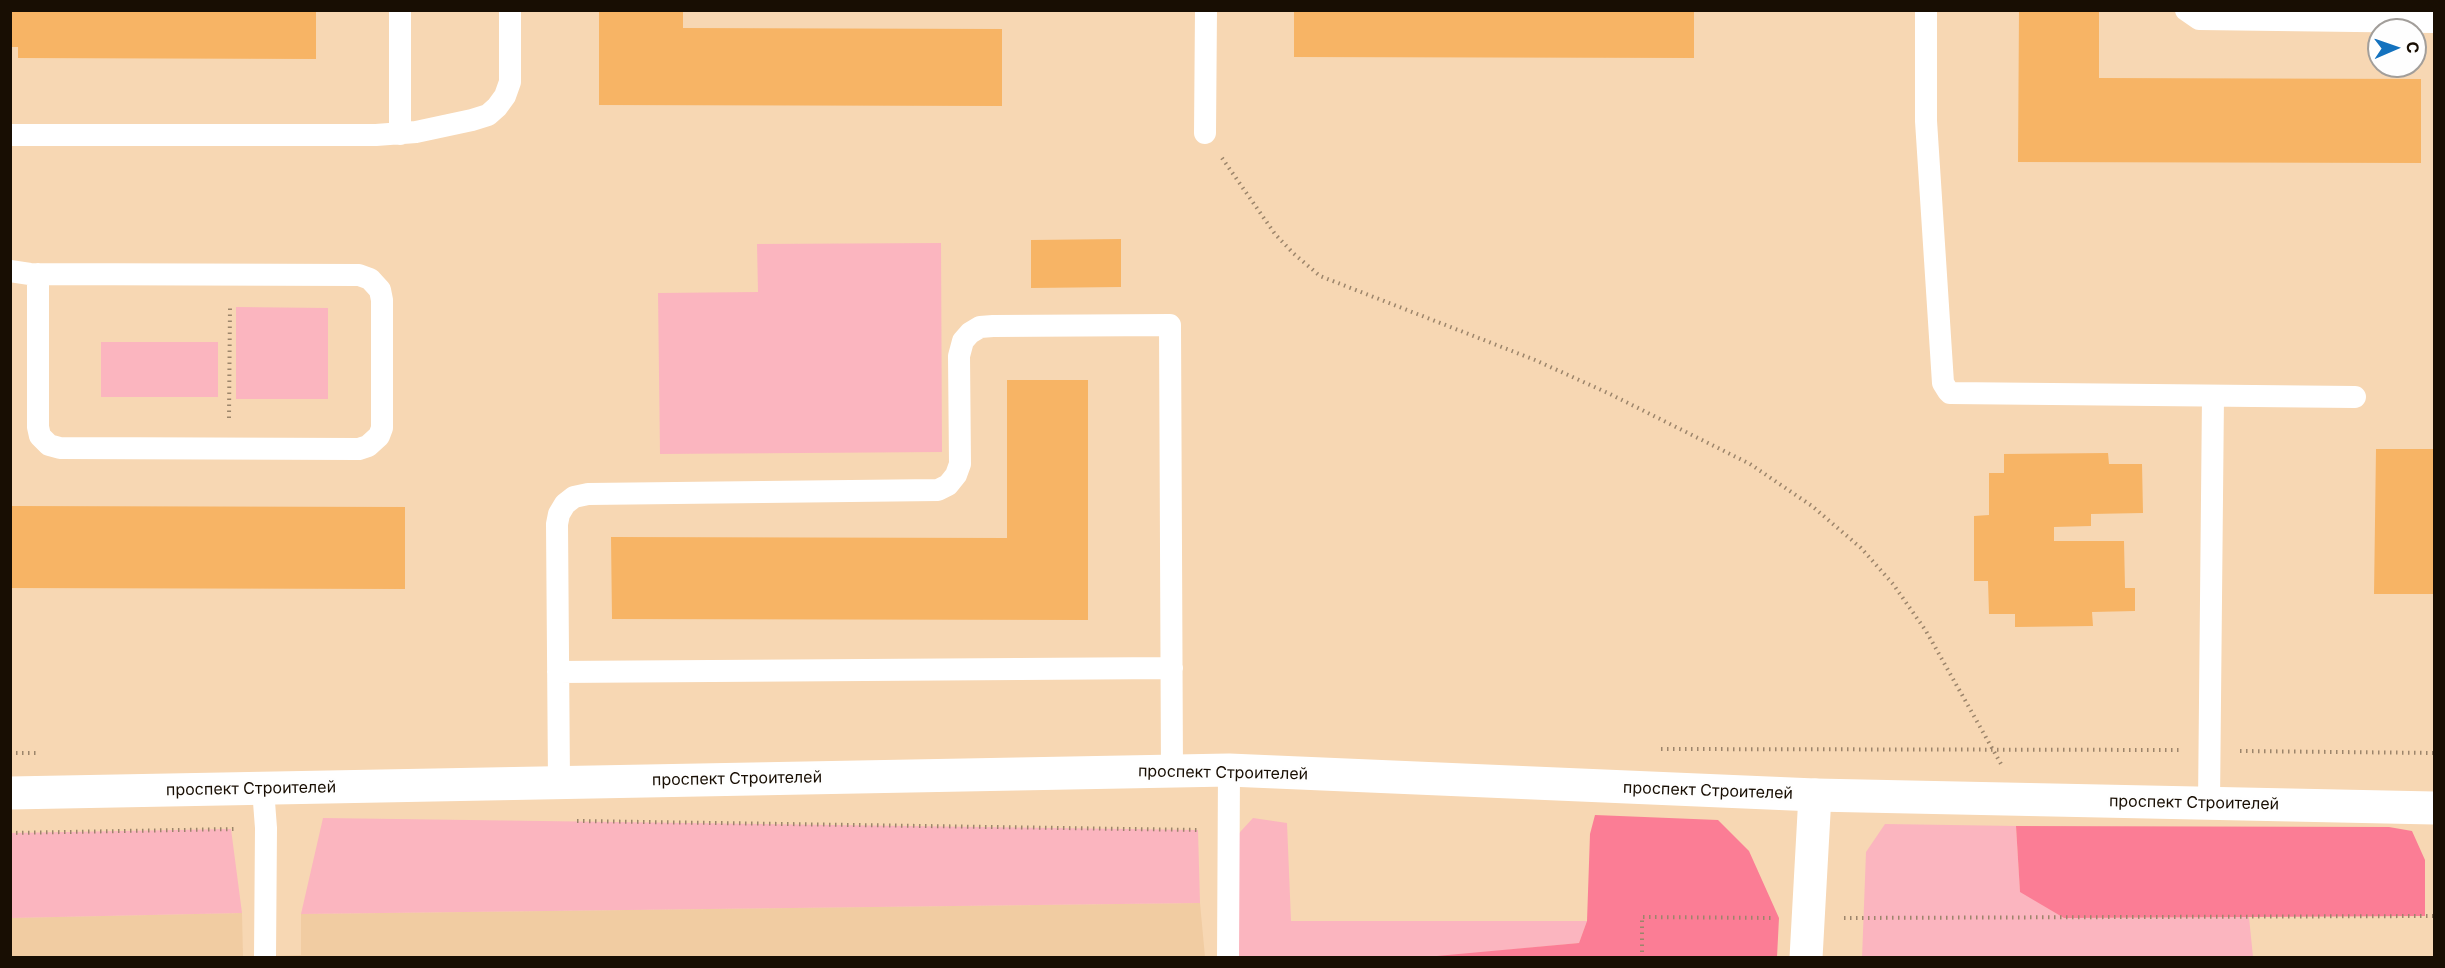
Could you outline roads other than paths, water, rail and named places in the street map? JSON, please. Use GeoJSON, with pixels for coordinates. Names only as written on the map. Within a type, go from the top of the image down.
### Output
{"type":"FeatureCollection","features":[{"type":"Feature","properties":{"kind":"street","name":"проспект Строителей"},"geometry":{"type":"LineString","coordinates":[[10,794],[1229,770],[1815,795],[2434,808]]}},
{"type":"Feature","properties":{"kind":"street"},"geometry":{"type":"LineString","coordinates":[[1806,957],[1815,795]]}},
{"type":"Feature","properties":{"kind":"lane"},"geometry":{"type":"LineString","coordinates":[[400,10],[400,134]]}},
{"type":"Feature","properties":{"kind":"lane"},"geometry":{"type":"LineString","coordinates":[[10,135],[400,134],[472,120],[488,115],[497,107],[505,96],[510,82],[510,10]]}},
{"type":"Feature","properties":{"kind":"lane"},"geometry":{"type":"LineString","coordinates":[[1205,133],[1206,10]]}},
{"type":"Feature","properties":{"kind":"lane"},"geometry":{"type":"LineString","coordinates":[[1926,10],[1926,121],[1945,388],[1950,393],[2355,397]]}},
{"type":"Feature","properties":{"kind":"lane"},"geometry":{"type":"LineString","coordinates":[[2186,10],[2199,19],[2434,21]]}},
{"type":"Feature","properties":{"kind":"lane"},"geometry":{"type":"LineString","coordinates":[[10,272],[360,275],[376,284],[382,300],[382,428],[374,442],[359,448],[60,448],[49,446],[44,441],[38,427],[38,274]]}},
{"type":"Feature","properties":{"kind":"lane"},"geometry":{"type":"LineString","coordinates":[[559,783],[557,524],[559,514],[565,504],[574,497],[588,494],[938,490],[956,475],[960,464],[959,356],[963,341],[980,327],[1005,326],[1170,325],[1172,771]]}},
{"type":"Feature","properties":{"kind":"lane"},"geometry":{"type":"LineString","coordinates":[[2209,804],[2213,396]]}},
{"type":"Feature","properties":{"kind":"lane"},"geometry":{"type":"LineString","coordinates":[[558,672],[1172,668]]}},
{"type":"Feature","properties":{"kind":"lane"},"geometry":{"type":"LineString","coordinates":[[1228,957],[1229,770]]}},
{"type":"Feature","properties":{"kind":"lane"},"geometry":{"type":"LineString","coordinates":[[263,789],[266,828],[266,956]]}}]}
